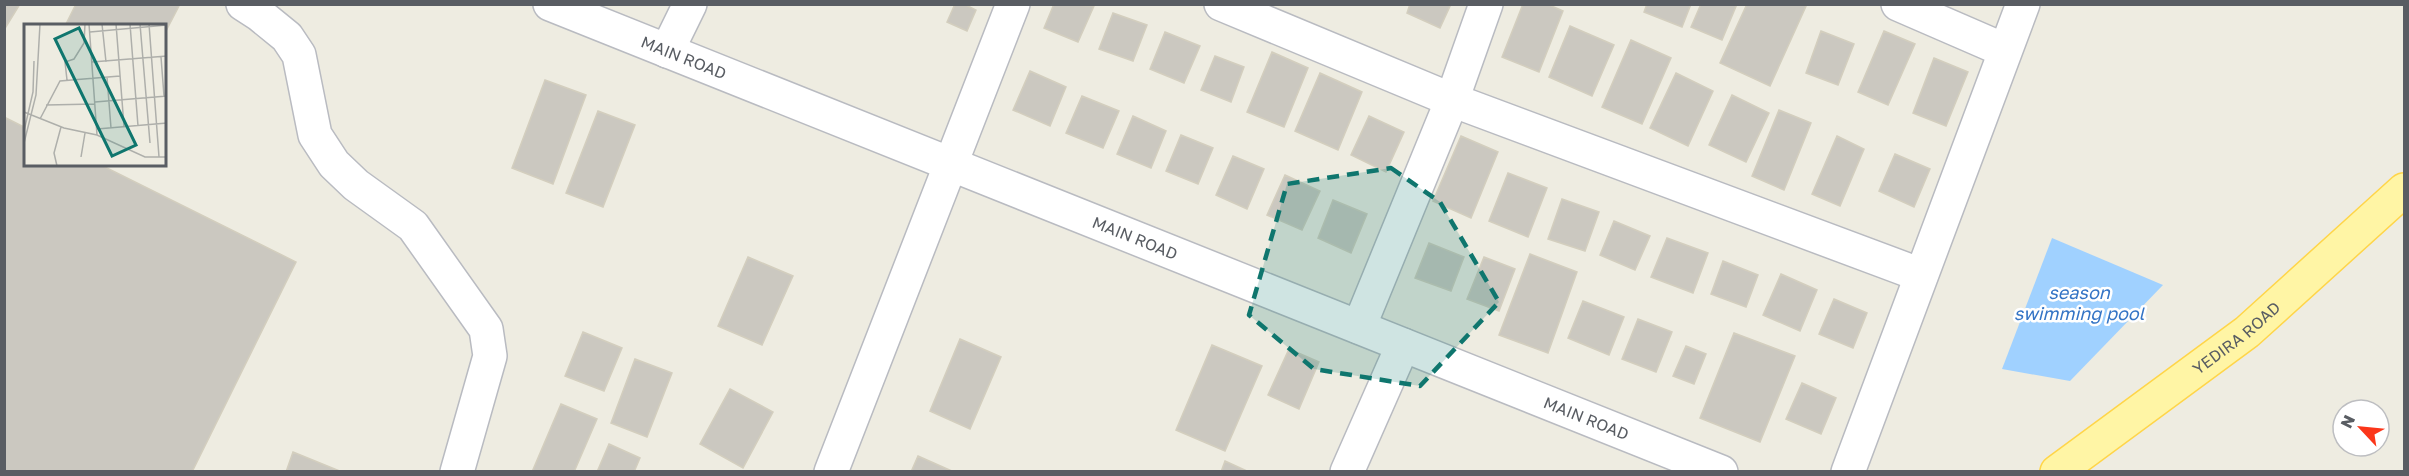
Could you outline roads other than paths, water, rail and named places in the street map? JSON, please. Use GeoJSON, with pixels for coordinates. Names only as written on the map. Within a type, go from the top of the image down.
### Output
{"type":"FeatureCollection","features":[{"type":"Feature","properties":{"kind":"main road","name":"YEDIRA ROAD"},"geometry":{"type":"LineString","coordinates":[[2057,471],[2247,332],[2404,190]]}},
{"type":"Feature","properties":{"kind":"street"},"geometry":{"type":"LineString","coordinates":[[243,4],[286,37],[299,55],[315,135],[334,164],[356,185],[413,226],[486,329],[490,356],[457,471]]}},
{"type":"Feature","properties":{"kind":"street","name":"MAIN ROAD"},"geometry":{"type":"LineString","coordinates":[[550,4],[1721,471]]}},
{"type":"Feature","properties":{"kind":"street"},"geometry":{"type":"LineString","coordinates":[[667,51],[690,4]]}},
{"type":"Feature","properties":{"kind":"street"},"geometry":{"type":"LineString","coordinates":[[831,471],[1013,4]]}},
{"type":"Feature","properties":{"kind":"street"},"geometry":{"type":"LineString","coordinates":[[1221,4],[1452,100],[1921,275]]}},
{"type":"Feature","properties":{"kind":"street"},"geometry":{"type":"LineString","coordinates":[[1359,327],[1452,100],[1486,4]]}},
{"type":"Feature","properties":{"kind":"street"},"geometry":{"type":"LineString","coordinates":[[1898,4],[2004,50]]}},
{"type":"Feature","properties":{"kind":"street"},"geometry":{"type":"LineString","coordinates":[[1848,471],[2023,4]]}},
{"type":"Feature","properties":{"kind":"street"},"geometry":{"type":"LineString","coordinates":[[1347,471],[1403,345]]}},
{"type":"Feature","properties":{"kind":"water","name":"season swimming pool"},"geometry":{"type":"Polygon","coordinates":[[[2052,238],[2163,285],[2070,381],[2002,369],[2052,238]]]}}]}
